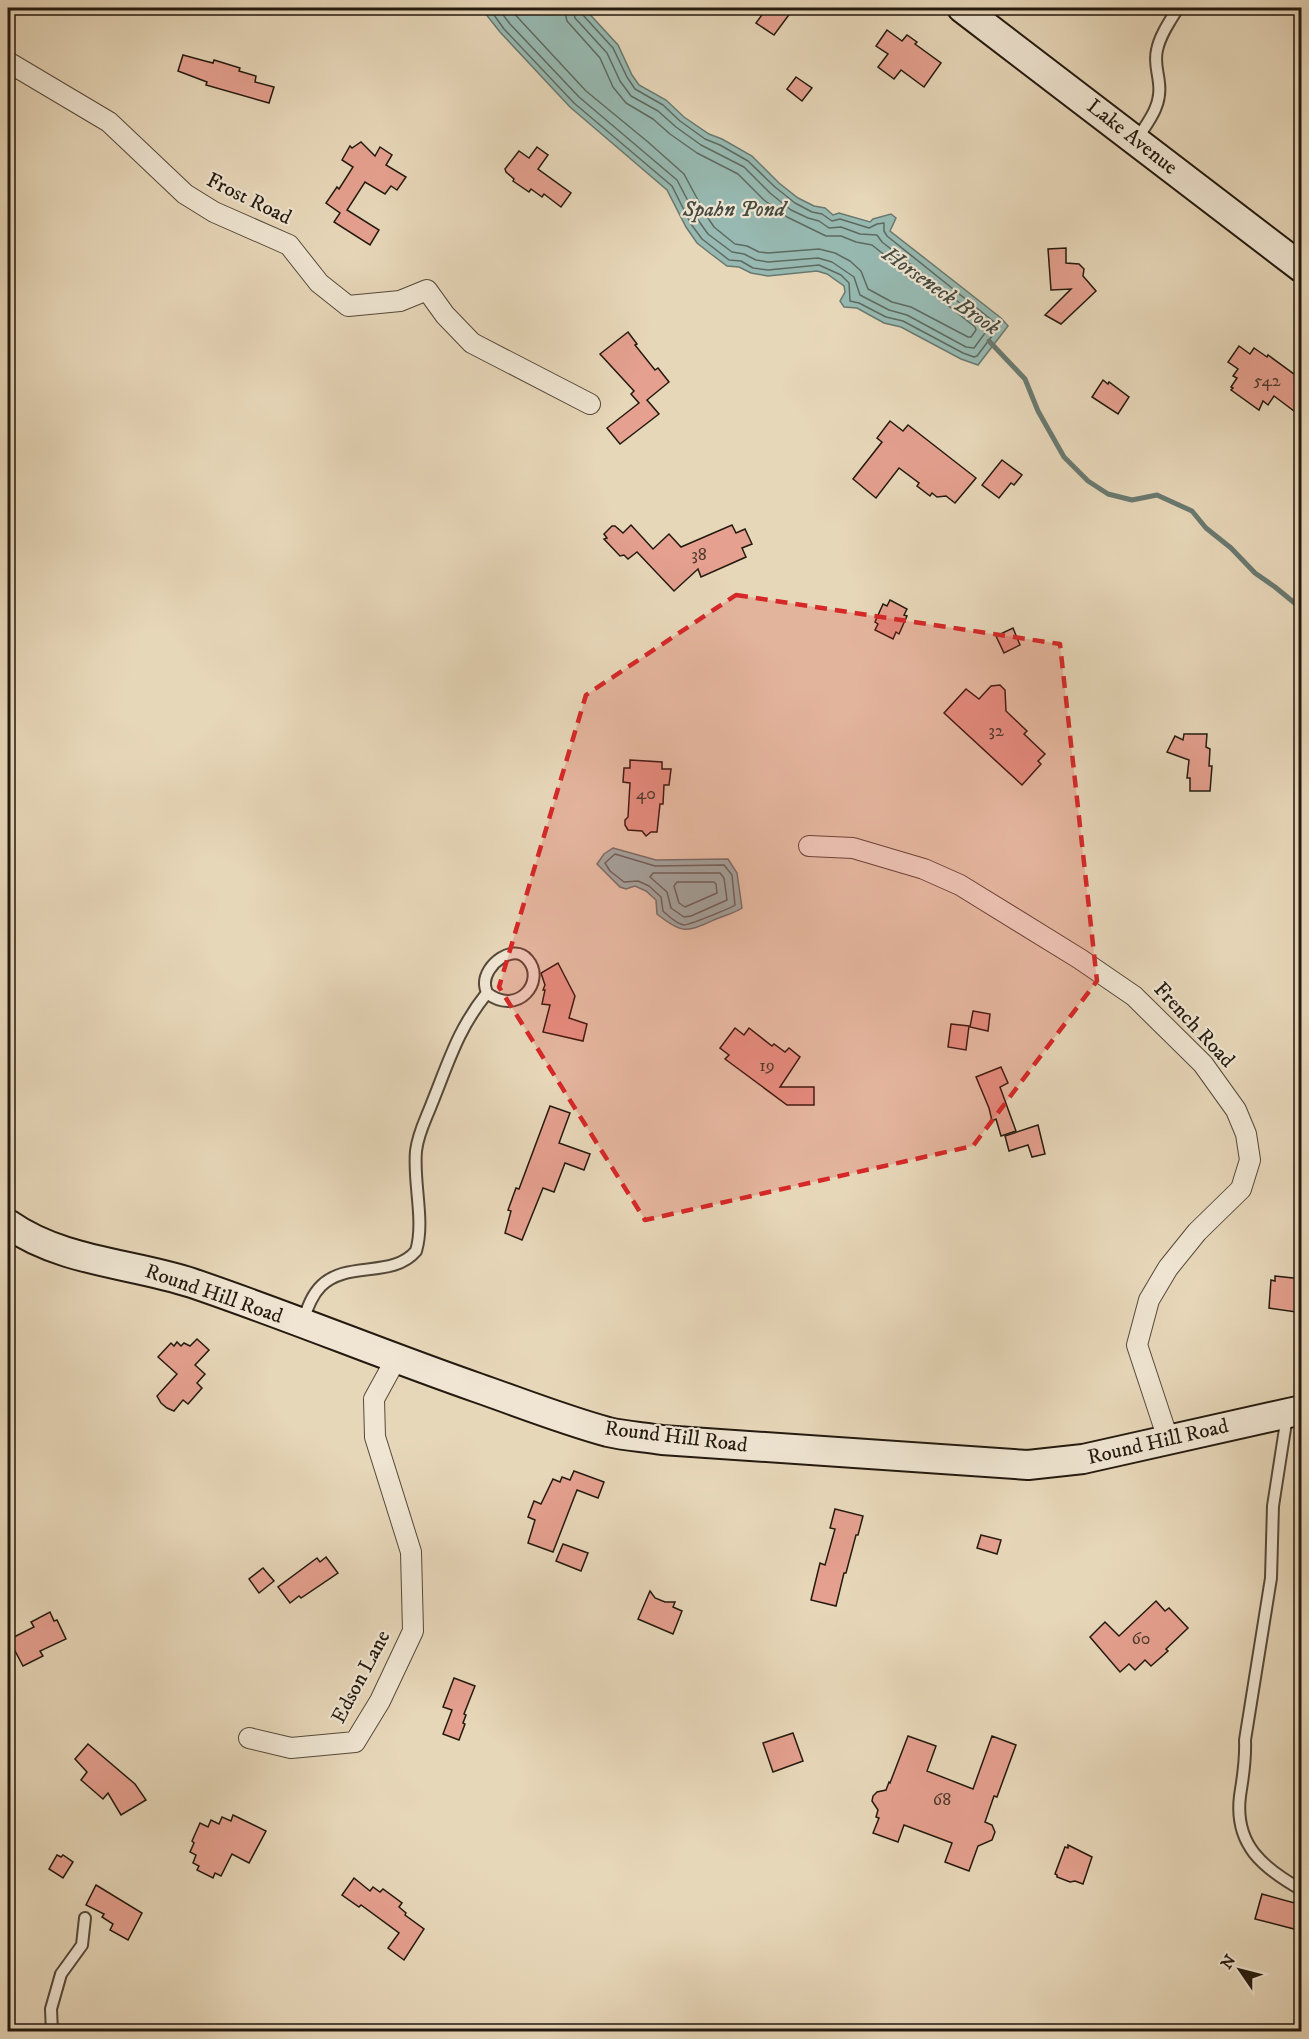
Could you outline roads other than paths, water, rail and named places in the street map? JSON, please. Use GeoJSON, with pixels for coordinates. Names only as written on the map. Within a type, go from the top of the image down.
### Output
{"type":"FeatureCollection","features":[{"type":"Feature","properties":{"kind":"street","name":"Lake Avenue"},"geometry":{"type":"LineString","coordinates":[[962,8],[1302,268]]}},
{"type":"Feature","properties":{"kind":"street","name":"Frost Road"},"geometry":{"type":"LineString","coordinates":[[8,62],[109,122],[185,194],[214,213],[289,245],[319,283],[348,306],[400,301],[427,290],[445,315],[472,344],[590,404]]}},
{"type":"Feature","properties":{"kind":"street","name":"French Road"},"geometry":{"type":"LineString","coordinates":[[809,846],[854,848],[924,868],[960,885],[1080,959],[1134,996],[1203,1064],[1236,1110],[1246,1134],[1250,1160],[1241,1189],[1197,1232],[1168,1268],[1149,1300],[1137,1345],[1168,1439]]}},
{"type":"Feature","properties":{"kind":"street","name":"Round Hill Road"},"geometry":{"type":"LineString","coordinates":[[8,1224],[42,1244],[73,1254],[134,1267],[191,1283],[396,1359],[610,1432],[662,1440],[1028,1465],[1083,1459],[1294,1411]]}},
{"type":"Feature","properties":{"kind":"street","name":"Edson Lane"},"geometry":{"type":"LineString","coordinates":[[249,1738],[291,1748],[355,1742],[380,1701],[413,1631],[411,1552],[375,1437],[374,1399],[396,1359]]}},
{"type":"Feature","properties":{"kind":"lane"},"geometry":{"type":"LineString","coordinates":[[1137,140],[1154,115],[1157,106],[1160,86],[1156,68],[1157,51],[1162,36],[1178,8]]}},
{"type":"Feature","properties":{"kind":"lane"},"geometry":{"type":"LineString","coordinates":[[516,953],[530,961],[534,972],[532,983],[521,998],[508,1002],[487,993],[485,983],[488,971],[500,958],[516,953]]}},
{"type":"Feature","properties":{"kind":"lane"},"geometry":{"type":"LineString","coordinates":[[302,1323],[321,1285],[342,1274],[403,1263],[416,1251],[419,1231],[416,1149],[421,1128],[457,1037],[487,993]]}},
{"type":"Feature","properties":{"kind":"lane"},"geometry":{"type":"LineString","coordinates":[[1294,1411],[1286,1430],[1278,1467],[1273,1506],[1271,1578],[1245,1740],[1246,1766],[1240,1798],[1241,1826],[1251,1851],[1273,1873],[1302,1890]]}},
{"type":"Feature","properties":{"kind":"lane"},"geometry":{"type":"LineString","coordinates":[[52,2031],[51,2009],[61,1974],[82,1945],[84,1918]]}},
{"type":"Feature","properties":{"kind":"water","name":"Spahn Pond"},"geometry":{"type":"Polygon","coordinates":[[[481,8],[584,8],[618,45],[639,85],[666,100],[684,117],[709,134],[752,156],[798,198],[814,206],[825,208],[833,215],[839,213],[870,222],[891,214],[896,218],[890,231],[1001,318],[1008,326],[978,365],[961,359],[901,327],[884,323],[857,308],[844,307],[840,301],[845,292],[844,286],[827,274],[817,271],[768,276],[751,273],[739,267],[727,266],[697,243],[667,190],[570,107],[500,32],[481,8]]]}},
{"type":"Feature","properties":{"kind":"water"},"geometry":{"type":"Polygon","coordinates":[[[613,848],[656,860],[728,859],[737,873],[742,908],[698,927],[679,928],[657,914],[656,900],[646,891],[635,886],[626,889],[620,887],[597,864],[604,854],[613,848]]]}},
{"type":"Feature","properties":{"kind":"waterway","name":"Horseneck Brook"},"geometry":{"type":"LineString","coordinates":[[989,341],[1025,379],[1038,411],[1064,457],[1088,481],[1108,494],[1132,500],[1157,495],[1192,511],[1206,528],[1231,548],[1255,573],[1302,609]]}}]}
